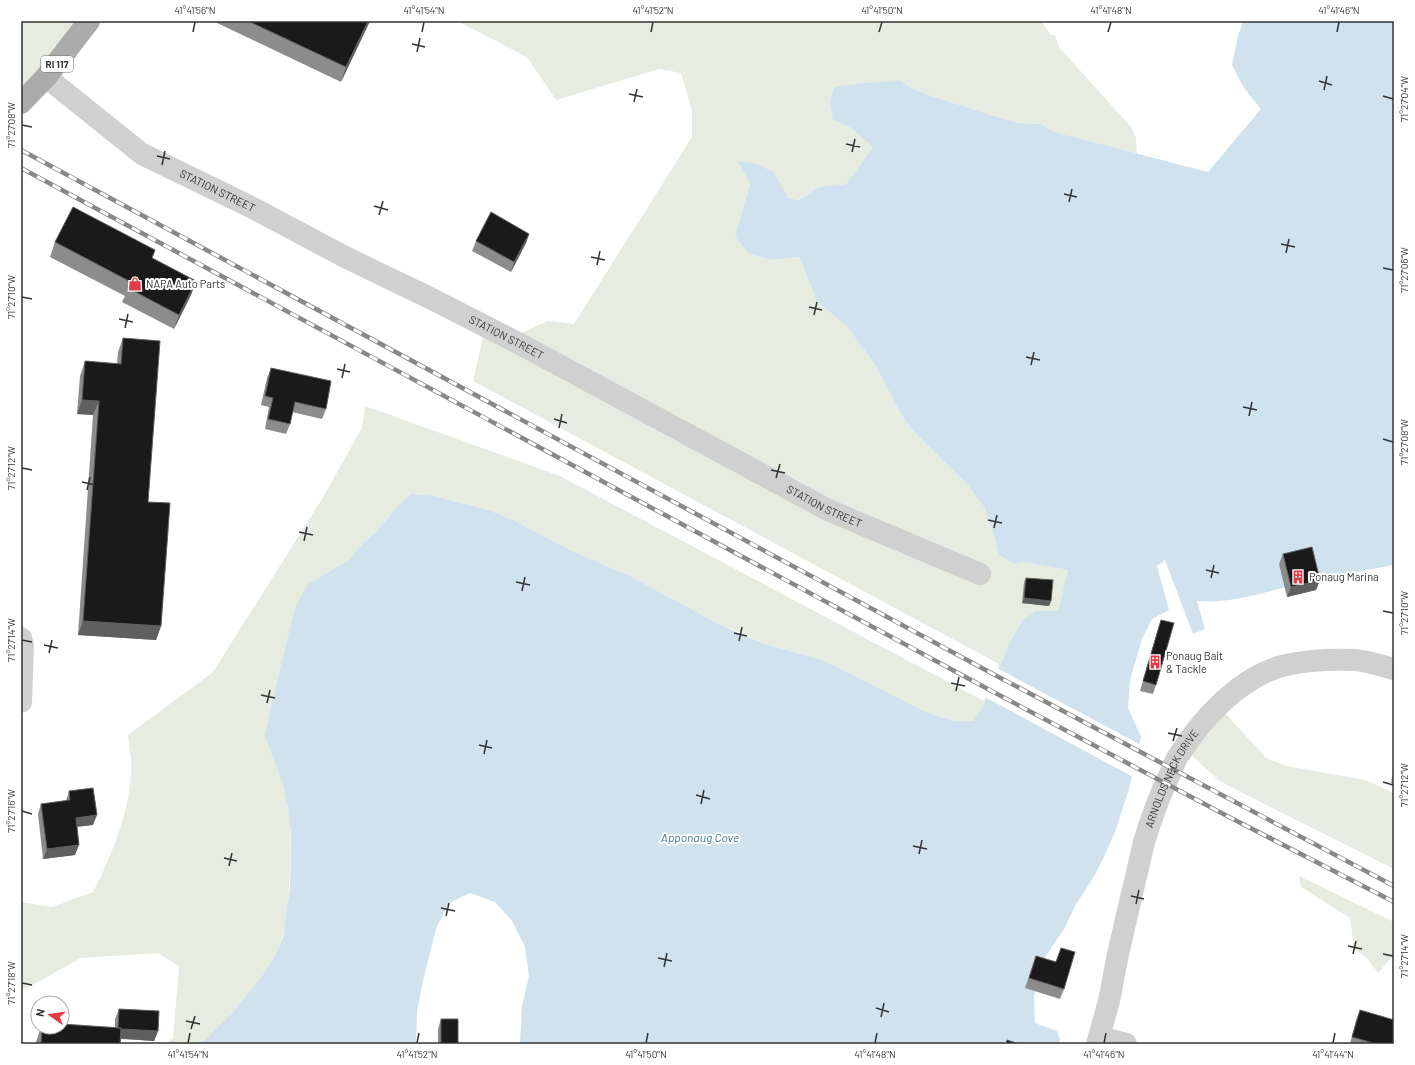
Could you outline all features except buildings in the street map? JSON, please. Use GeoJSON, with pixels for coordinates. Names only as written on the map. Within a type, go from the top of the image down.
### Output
{"type":"FeatureCollection","features":[{"type":"Feature","properties":{"kind":"main road","name":"RI 117"},"geometry":{"type":"LineString","coordinates":[[21,104],[46,77],[89,21]]}},
{"type":"Feature","properties":{"kind":"street","name":"STATION STREET"},"geometry":{"type":"LineString","coordinates":[[46,77],[142,154],[242,203],[513,341],[828,510],[980,574]]}},
{"type":"Feature","properties":{"kind":"street"},"geometry":{"type":"LineString","coordinates":[[21,638],[24,645],[21,702]]}},
{"type":"Feature","properties":{"kind":"street","name":"ARNOLDS NECK DRIVE"},"geometry":{"type":"LineString","coordinates":[[1098,1040],[1109,1001],[1118,954],[1149,824],[1161,792],[1178,756],[1193,733],[1236,689],[1263,674],[1285,665],[1309,661],[1357,660],[1394,669]]}},
{"type":"Feature","properties":{"kind":"street"},"geometry":{"type":"LineString","coordinates":[[1098,1040],[1126,1044]]}},
{"type":"Feature","properties":{"kind":"shaded area"},"geometry":{"type":"Polygon","coordinates":[[[21,21],[86,21],[21,104],[21,21]]]}},
{"type":"Feature","properties":{"kind":"shaded area"},"geometry":{"type":"Polygon","coordinates":[[[457,21],[1041,21],[1051,35],[1055,35],[1059,47],[1131,127],[1136,138],[1137,154],[1054,132],[1041,124],[1017,123],[931,96],[911,88],[901,81],[833,120],[851,128],[873,147],[846,184],[819,187],[799,200],[788,198],[774,172],[754,163],[737,162],[750,184],[735,236],[774,260],[799,257],[817,301],[848,328],[876,366],[898,409],[912,430],[966,483],[984,507],[993,531],[999,555],[1014,564],[1025,562],[1068,570],[1058,611],[1035,611],[1022,621],[1011,640],[982,708],[973,721],[954,721],[928,713],[823,660],[771,646],[715,622],[632,577],[570,550],[515,521],[489,510],[434,496],[395,509],[377,531],[360,546],[350,559],[308,584],[282,781],[288,805],[290,822],[291,851],[287,914],[278,948],[258,982],[231,1014],[201,1044],[165,1044],[173,1038],[179,966],[158,953],[81,958],[23,990],[21,1001],[21,902],[52,907],[93,892],[114,845],[129,794],[131,760],[128,735],[213,672],[322,499],[362,428],[365,406],[560,476],[984,701],[999,664],[473,381],[485,328],[509,338],[548,321],[574,324],[692,137],[692,111],[681,73],[659,69],[556,100],[527,57],[457,21]]]}},
{"type":"Feature","properties":{"kind":"shaded area"},"geometry":{"type":"Polygon","coordinates":[[[1218,705],[1266,758],[1286,766],[1365,780],[1394,793],[1394,869],[1221,782],[1186,751],[1218,705]]]}},
{"type":"Feature","properties":{"kind":"shaded area"},"geometry":{"type":"Polygon","coordinates":[[[1299,876],[1394,922],[1394,958],[1391,958],[1378,973],[1367,958],[1354,949],[1350,918],[1301,887],[1299,876]]]}},
{"type":"Feature","properties":{"kind":"water","name":"Apponaug Cove"},"geometry":{"type":"Polygon","coordinates":[[[1243,21],[1394,21],[1394,565],[1310,581],[1236,599],[1223,601],[1197,601],[1205,629],[1193,634],[1165,560],[1157,566],[1169,610],[1152,619],[1142,639],[1130,680],[1128,708],[1141,737],[1129,789],[1115,832],[1104,857],[1093,878],[1075,906],[1064,929],[1045,957],[1034,996],[1035,1023],[1057,1031],[1060,1040],[1058,1044],[520,1044],[522,1006],[529,976],[525,947],[512,921],[495,902],[470,893],[449,903],[437,926],[423,980],[417,1012],[416,1044],[201,1044],[233,1012],[262,976],[274,957],[283,937],[290,888],[291,835],[288,807],[282,781],[265,736],[295,608],[308,584],[350,559],[360,546],[377,531],[395,509],[411,494],[434,496],[489,510],[515,521],[570,550],[632,577],[715,622],[743,635],[771,646],[823,660],[928,713],[954,721],[973,721],[982,708],[1011,640],[1022,621],[1035,611],[1058,611],[1068,570],[1025,562],[1014,564],[999,555],[993,531],[984,507],[966,483],[912,430],[898,409],[876,366],[848,328],[817,301],[799,257],[774,260],[749,254],[735,236],[750,184],[737,161],[754,163],[774,172],[788,198],[799,200],[819,187],[846,184],[873,147],[851,128],[833,120],[830,102],[834,87],[863,83],[901,81],[911,88],[931,96],[1017,123],[1041,124],[1054,132],[1208,172],[1261,109],[1244,88],[1232,65],[1238,36],[1243,21]]]}},
{"type":"Feature","properties":{"kind":"pier"},"geometry":{"type":"Polygon","coordinates":[[[997,668],[1141,745],[1133,777],[985,697],[997,668]]]}},
{"type":"Feature","properties":{"kind":"railway"},"geometry":{"type":"LineString","coordinates":[[21,150],[993,674],[1394,886]]}},
{"type":"Feature","properties":{"kind":"railway"},"geometry":{"type":"LineString","coordinates":[[21,168],[986,688],[1229,817],[1394,902]]}},
{"type":"Feature","properties":{"kind":"place","name":"NAPA Auto Parts"},"geometry":{"type":"Point","coordinates":[135,284]}},
{"type":"Feature","properties":{"kind":"place","name":"Ponaug Marina"},"geometry":{"type":"Point","coordinates":[1298,577]}},
{"type":"Feature","properties":{"kind":"place","name":"Ponaug Bait & Tackle"},"geometry":{"type":"Point","coordinates":[1155,662]}}]}
